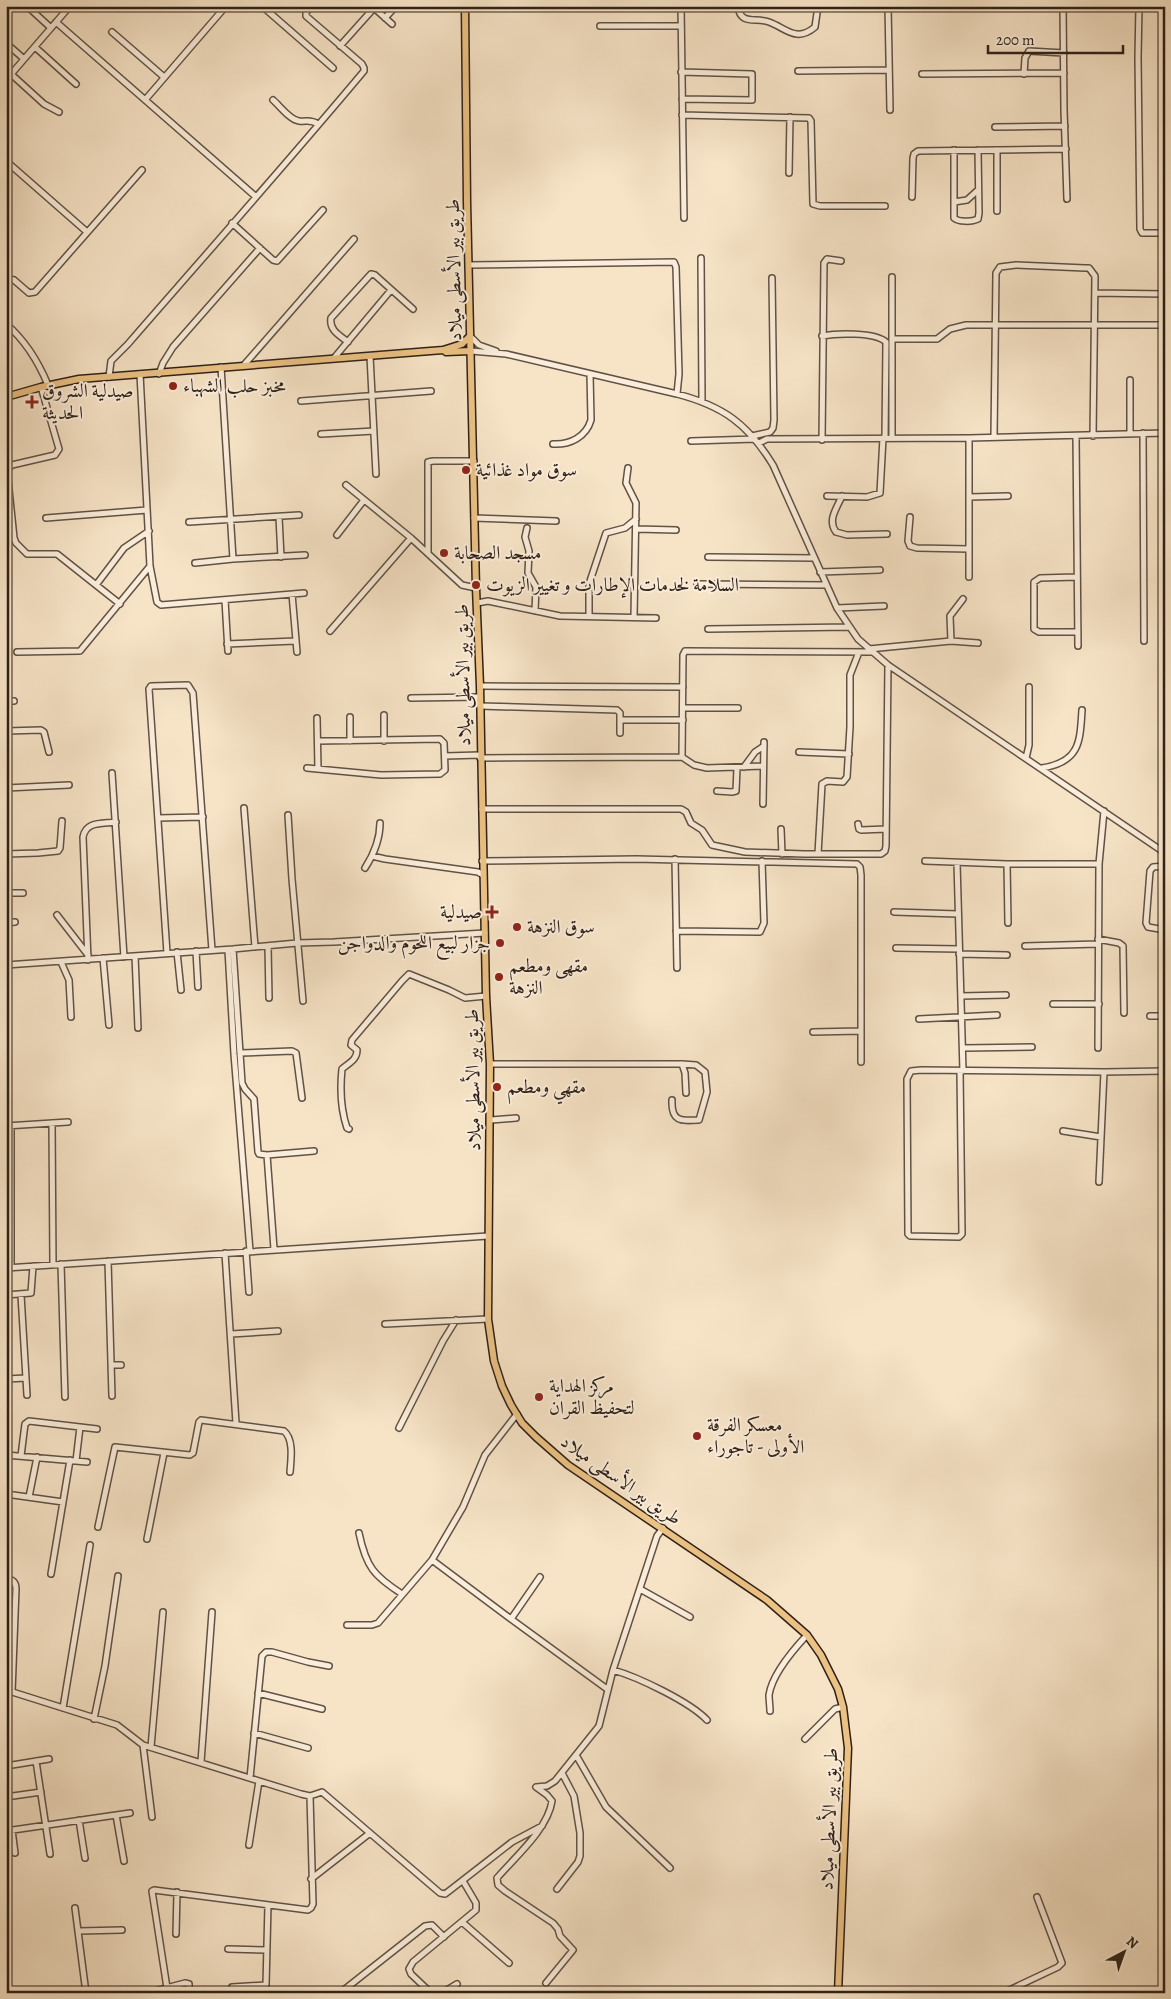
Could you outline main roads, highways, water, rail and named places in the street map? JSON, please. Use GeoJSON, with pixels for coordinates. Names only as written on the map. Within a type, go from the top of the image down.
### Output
{"type":"FeatureCollection","features":[{"type":"Feature","properties":{"kind":"main road","name":"طريق بير الأسطى ميلاد"},"geometry":{"type":"LineString","coordinates":[[465,6],[470,336],[480,686],[482,861],[484,875],[491,1120],[488,1319],[494,1360],[502,1386],[517,1414],[536,1437],[557,1456],[767,1600],[807,1634],[821,1654],[838,1689],[844,1707],[848,1748],[838,1993]]}},
{"type":"Feature","properties":{"kind":"main road"},"geometry":{"type":"LineString","coordinates":[[6,396],[79,379],[443,350],[462,344],[470,336]]}},
{"type":"Feature","properties":{"kind":"main road"},"geometry":{"type":"LineString","coordinates":[[443,350],[445,352],[471,351]]}},
{"type":"Feature","properties":{"kind":"place","name":"مخبز حلب الشهباء"},"geometry":{"type":"Point","coordinates":[173,386]}},
{"type":"Feature","properties":{"kind":"place","name":"صيدلية الشروق الحديثة"},"geometry":{"type":"Point","coordinates":[32,402]}},
{"type":"Feature","properties":{"kind":"place","name":"سوق مواد غذائية"},"geometry":{"type":"Point","coordinates":[466,470]}},
{"type":"Feature","properties":{"kind":"place","name":"مسجد الصحابة"},"geometry":{"type":"Point","coordinates":[444,553]}},
{"type":"Feature","properties":{"kind":"place","name":"السلامة لخدمات الإطارات و تغيير الزيوت"},"geometry":{"type":"Point","coordinates":[476,585]}},
{"type":"Feature","properties":{"kind":"place","name":"صيدلية"},"geometry":{"type":"Point","coordinates":[492,912]}},
{"type":"Feature","properties":{"kind":"place","name":"سوق النزهة"},"geometry":{"type":"Point","coordinates":[517,927]}},
{"type":"Feature","properties":{"kind":"place","name":"جزار لبيع اللحوم والدواجن"},"geometry":{"type":"Point","coordinates":[500,943]}},
{"type":"Feature","properties":{"kind":"place","name":"مقهى ومطعم النزهة"},"geometry":{"type":"Point","coordinates":[499,977]}},
{"type":"Feature","properties":{"kind":"place","name":"مقهي ومطعم"},"geometry":{"type":"Point","coordinates":[497,1087]}},
{"type":"Feature","properties":{"kind":"place","name":"مركز الهداية لتحفيظ القران"},"geometry":{"type":"Point","coordinates":[539,1397]}},
{"type":"Feature","properties":{"kind":"place","name":"معسكر الفرقة الأولى - تاجوراء"},"geometry":{"type":"Point","coordinates":[697,1436]}}]}
